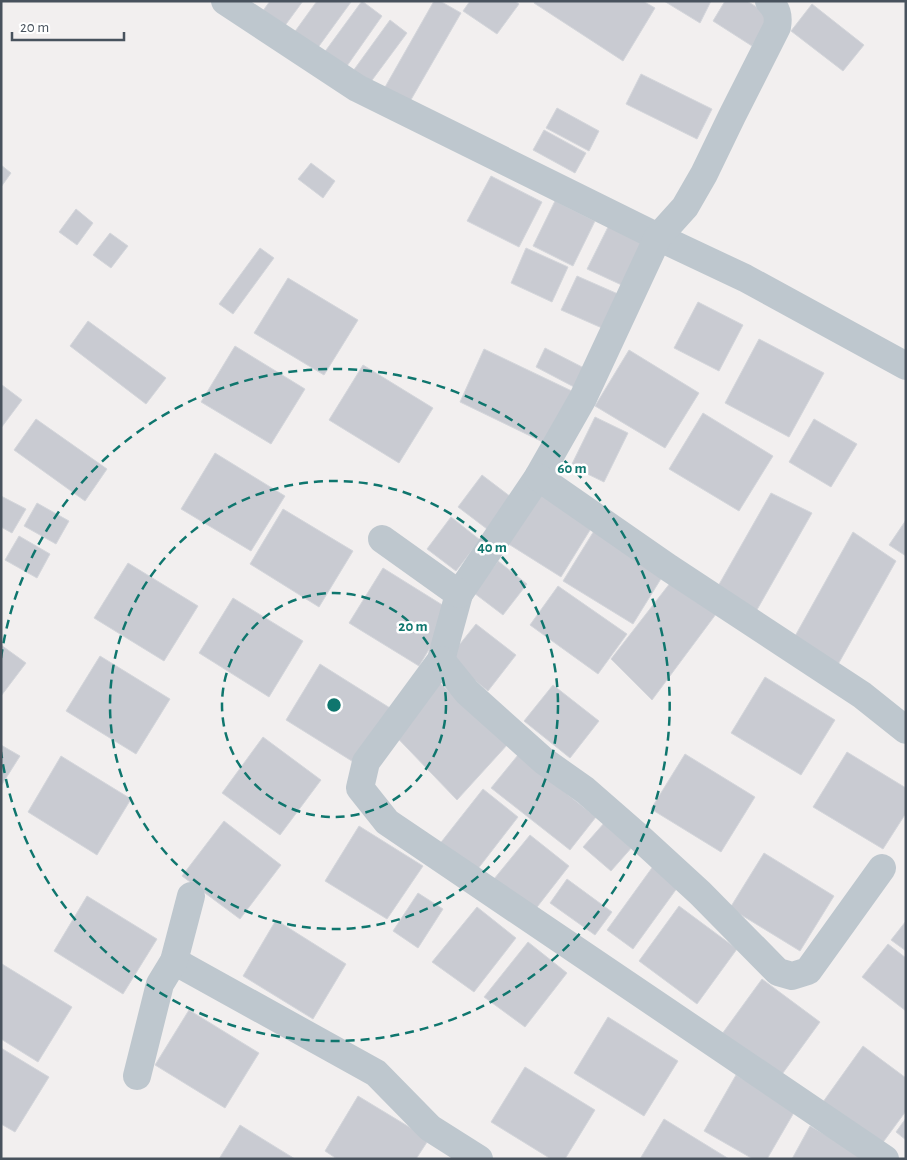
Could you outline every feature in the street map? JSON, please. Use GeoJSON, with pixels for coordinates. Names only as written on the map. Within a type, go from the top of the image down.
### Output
{"type":"FeatureCollection","features":[{"type":"Feature","properties":{"kind":"street"},"geometry":{"type":"LineString","coordinates":[[225,1],[357,88],[745,278],[906,366]]}},
{"type":"Feature","properties":{"kind":"street"},"geometry":{"type":"LineString","coordinates":[[769,1],[774,6],[778,17],[777,26],[704,174],[684,207],[658,237],[584,398],[538,477],[459,594],[441,660],[366,762],[360,788],[386,822],[886,1159]]}},
{"type":"Feature","properties":{"kind":"street"},"geometry":{"type":"LineString","coordinates":[[538,477],[669,568],[862,695],[906,730]]}},
{"type":"Feature","properties":{"kind":"street"},"geometry":{"type":"LineString","coordinates":[[382,539],[459,594]]}},
{"type":"Feature","properties":{"kind":"street"},"geometry":{"type":"LineString","coordinates":[[441,660],[467,692],[544,761],[585,790],[640,838],[700,893],[778,972],[792,976],[808,971],[882,868]]}},
{"type":"Feature","properties":{"kind":"street"},"geometry":{"type":"LineString","coordinates":[[137,1076],[160,984],[174,961],[191,896]]}},
{"type":"Feature","properties":{"kind":"street"},"geometry":{"type":"LineString","coordinates":[[174,961],[376,1073],[430,1128],[478,1159]]}},
{"type":"Feature","properties":{"kind":"building"},"geometry":{"type":"Polygon","coordinates":[[[270,1],[303,1],[281,31],[260,15],[270,1]]]}},
{"type":"Feature","properties":{"kind":"building"},"geometry":{"type":"Polygon","coordinates":[[[317,1],[351,2],[314,53],[291,37],[317,1]]]}},
{"type":"Feature","properties":{"kind":"building"},"geometry":{"type":"Polygon","coordinates":[[[362,1],[382,16],[342,73],[321,57],[362,1]]]}},
{"type":"Feature","properties":{"kind":"building"},"geometry":{"type":"Polygon","coordinates":[[[434,1],[440,1],[461,13],[401,117],[376,103],[434,1]]]}},
{"type":"Feature","properties":{"kind":"building"},"geometry":{"type":"Polygon","coordinates":[[[470,1],[515,1],[519,4],[497,34],[463,11],[470,1]]]}},
{"type":"Feature","properties":{"kind":"building"},"geometry":{"type":"Polygon","coordinates":[[[535,1],[643,1],[655,8],[623,61],[534,3],[535,1]]]}},
{"type":"Feature","properties":{"kind":"building"},"geometry":{"type":"Polygon","coordinates":[[[664,1],[711,1],[700,23],[664,1]]]}},
{"type":"Feature","properties":{"kind":"building"},"geometry":{"type":"Polygon","coordinates":[[[725,1],[747,1],[771,16],[752,46],[713,21],[725,1]]]}},
{"type":"Feature","properties":{"kind":"building"},"geometry":{"type":"Polygon","coordinates":[[[812,4],[864,45],[843,71],[791,31],[812,4]]]}},
{"type":"Feature","properties":{"kind":"building"},"geometry":{"type":"Polygon","coordinates":[[[390,20],[407,33],[364,91],[348,78],[390,20]]]}},
{"type":"Feature","properties":{"kind":"building"},"geometry":{"type":"Polygon","coordinates":[[[641,74],[712,109],[697,139],[626,104],[641,74]]]}},
{"type":"Feature","properties":{"kind":"building"},"geometry":{"type":"Polygon","coordinates":[[[557,108],[599,131],[589,151],[546,128],[557,108]]]}},
{"type":"Feature","properties":{"kind":"building"},"geometry":{"type":"Polygon","coordinates":[[[544,130],[586,153],[575,173],[533,150],[544,130]]]}},
{"type":"Feature","properties":{"kind":"building"},"geometry":{"type":"Polygon","coordinates":[[[311,163],[335,181],[323,198],[298,179],[311,163]]]}},
{"type":"Feature","properties":{"kind":"building"},"geometry":{"type":"Polygon","coordinates":[[[1,165],[11,173],[1,187],[1,165]]]}},
{"type":"Feature","properties":{"kind":"building"},"geometry":{"type":"Polygon","coordinates":[[[491,176],[542,202],[519,247],[467,221],[491,176]]]}},
{"type":"Feature","properties":{"kind":"building"},"geometry":{"type":"Polygon","coordinates":[[[555,201],[595,221],[573,266],[533,246],[555,201]]]}},
{"type":"Feature","properties":{"kind":"building"},"geometry":{"type":"Polygon","coordinates":[[[76,209],[93,223],[77,245],[59,232],[76,209]]]}},
{"type":"Feature","properties":{"kind":"building"},"geometry":{"type":"Polygon","coordinates":[[[610,223],[648,240],[626,287],[587,269],[610,223]]]}},
{"type":"Feature","properties":{"kind":"building"},"geometry":{"type":"Polygon","coordinates":[[[110,233],[128,246],[111,268],[93,255],[110,233]]]}},
{"type":"Feature","properties":{"kind":"building"},"geometry":{"type":"Polygon","coordinates":[[[260,248],[274,258],[233,314],[219,304],[260,248]]]}},
{"type":"Feature","properties":{"kind":"building"},"geometry":{"type":"Polygon","coordinates":[[[526,248],[568,267],[552,302],[511,283],[526,248]]]}},
{"type":"Feature","properties":{"kind":"building"},"geometry":{"type":"Polygon","coordinates":[[[577,276],[618,294],[602,328],[561,310],[577,276]]]}},
{"type":"Feature","properties":{"kind":"building"},"geometry":{"type":"Polygon","coordinates":[[[288,278],[358,320],[324,375],[254,333],[288,278]]]}},
{"type":"Feature","properties":{"kind":"building"},"geometry":{"type":"Polygon","coordinates":[[[698,302],[743,325],[719,371],[674,348],[698,302]]]}},
{"type":"Feature","properties":{"kind":"building"},"geometry":{"type":"Polygon","coordinates":[[[88,321],[166,378],[146,404],[70,346],[88,321]]]}},
{"type":"Feature","properties":{"kind":"building"},"geometry":{"type":"Polygon","coordinates":[[[759,339],[824,373],[789,437],[725,403],[759,339]]]}},
{"type":"Feature","properties":{"kind":"building"},"geometry":{"type":"Polygon","coordinates":[[[235,346],[305,389],[271,444],[201,402],[235,346]]]}},
{"type":"Feature","properties":{"kind":"building"},"geometry":{"type":"Polygon","coordinates":[[[545,348],[584,368],[574,387],[536,367],[545,348]]]}},
{"type":"Feature","properties":{"kind":"building"},"geometry":{"type":"Polygon","coordinates":[[[484,349],[576,393],[551,446],[460,402],[484,349]]]}},
{"type":"Feature","properties":{"kind":"building"},"geometry":{"type":"Polygon","coordinates":[[[629,350],[699,393],[665,448],[595,406],[629,350]]]}},
{"type":"Feature","properties":{"kind":"building"},"geometry":{"type":"Polygon","coordinates":[[[363,365],[433,408],[399,463],[329,420],[363,365]]]}},
{"type":"Feature","properties":{"kind":"building"},"geometry":{"type":"Polygon","coordinates":[[[1,386],[22,400],[1,428],[1,386]]]}},
{"type":"Feature","properties":{"kind":"building"},"geometry":{"type":"Polygon","coordinates":[[[703,413],[773,456],[739,511],[669,469],[703,413]]]}},
{"type":"Feature","properties":{"kind":"building"},"geometry":{"type":"Polygon","coordinates":[[[595,417],[628,433],[604,482],[571,466],[595,417]]]}},
{"type":"Feature","properties":{"kind":"building"},"geometry":{"type":"Polygon","coordinates":[[[36,419],[107,469],[85,501],[14,450],[36,419]]]}},
{"type":"Feature","properties":{"kind":"building"},"geometry":{"type":"Polygon","coordinates":[[[814,419],[857,444],[831,487],[789,462],[814,419]]]}},
{"type":"Feature","properties":{"kind":"building"},"geometry":{"type":"Polygon","coordinates":[[[215,453],[285,496],[251,551],[181,509],[215,453]]]}},
{"type":"Feature","properties":{"kind":"building"},"geometry":{"type":"Polygon","coordinates":[[[482,475],[511,497],[487,529],[458,507],[482,475]]]}},
{"type":"Feature","properties":{"kind":"building"},"geometry":{"type":"Polygon","coordinates":[[[542,488],[595,522],[561,577],[507,543],[542,488]]]}},
{"type":"Feature","properties":{"kind":"building"},"geometry":{"type":"Polygon","coordinates":[[[771,493],[812,513],[754,615],[717,588],[771,493]]]}},
{"type":"Feature","properties":{"kind":"building"},"geometry":{"type":"Polygon","coordinates":[[[1,496],[26,509],[12,533],[1,527],[1,496]]]}},
{"type":"Feature","properties":{"kind":"building"},"geometry":{"type":"Polygon","coordinates":[[[37,503],[69,521],[56,544],[24,526],[37,503]]]}},
{"type":"Feature","properties":{"kind":"building"},"geometry":{"type":"Polygon","coordinates":[[[283,509],[353,551],[319,607],[250,564],[283,509]]]}},
{"type":"Feature","properties":{"kind":"building"},"geometry":{"type":"Polygon","coordinates":[[[451,517],[480,540],[456,571],[427,549],[451,517]]]}},
{"type":"Feature","properties":{"kind":"building"},"geometry":{"type":"Polygon","coordinates":[[[906,520],[906,556],[889,545],[906,520]]]}},
{"type":"Feature","properties":{"kind":"building"},"geometry":{"type":"Polygon","coordinates":[[[597,526],[667,569],[633,624],[563,581],[597,526]]]}},
{"type":"Feature","properties":{"kind":"building"},"geometry":{"type":"Polygon","coordinates":[[[853,532],[896,561],[836,668],[794,638],[853,532]]]}},
{"type":"Feature","properties":{"kind":"building"},"geometry":{"type":"Polygon","coordinates":[[[19,536],[50,554],[37,578],[5,560],[19,536]]]}},
{"type":"Feature","properties":{"kind":"building"},"geometry":{"type":"Polygon","coordinates":[[[498,561],[527,584],[503,615],[474,593],[498,561]]]}},
{"type":"Feature","properties":{"kind":"building"},"geometry":{"type":"Polygon","coordinates":[[[128,563],[198,606],[164,661],[94,618],[128,563]]]}},
{"type":"Feature","properties":{"kind":"building"},"geometry":{"type":"Polygon","coordinates":[[[383,568],[452,611],[419,666],[349,623],[383,568]]]}},
{"type":"Feature","properties":{"kind":"building"},"geometry":{"type":"Polygon","coordinates":[[[674,578],[719,610],[652,700],[611,659],[674,578]]]}},
{"type":"Feature","properties":{"kind":"building"},"geometry":{"type":"Polygon","coordinates":[[[558,586],[627,634],[598,674],[530,625],[558,586]]]}},
{"type":"Feature","properties":{"kind":"building"},"geometry":{"type":"Polygon","coordinates":[[[233,598],[303,641],[269,697],[199,653],[233,598]]]}},
{"type":"Feature","properties":{"kind":"building"},"geometry":{"type":"Polygon","coordinates":[[[476,624],[516,655],[488,691],[448,659],[476,624]]]}},
{"type":"Feature","properties":{"kind":"building"},"geometry":{"type":"Polygon","coordinates":[[[1,645],[26,663],[1,696],[1,645]]]}},
{"type":"Feature","properties":{"kind":"building"},"geometry":{"type":"Polygon","coordinates":[[[100,656],[170,699],[136,754],[66,711],[100,656]]]}},
{"type":"Feature","properties":{"kind":"building"},"geometry":{"type":"Polygon","coordinates":[[[320,664],[390,708],[355,763],[286,720],[320,664]]]}},
{"type":"Feature","properties":{"kind":"building"},"geometry":{"type":"Polygon","coordinates":[[[765,677],[835,720],[801,775],[731,733],[765,677]]]}},
{"type":"Feature","properties":{"kind":"building"},"geometry":{"type":"Polygon","coordinates":[[[434,678],[508,744],[457,800],[384,724],[434,678]]]}},
{"type":"Feature","properties":{"kind":"building"},"geometry":{"type":"Polygon","coordinates":[[[553,685],[599,721],[570,758],[524,721],[553,685]]]}},
{"type":"Feature","properties":{"kind":"building"},"geometry":{"type":"Polygon","coordinates":[[[263,737],[321,780],[280,835],[222,793],[263,737]]]}},
{"type":"Feature","properties":{"kind":"building"},"geometry":{"type":"Polygon","coordinates":[[[1,745],[20,756],[1,786],[1,745]]]}},
{"type":"Feature","properties":{"kind":"building"},"geometry":{"type":"Polygon","coordinates":[[[847,752],[906,788],[906,813],[883,849],[813,807],[847,752]]]}},
{"type":"Feature","properties":{"kind":"building"},"geometry":{"type":"Polygon","coordinates":[[[685,754],[755,797],[721,852],[651,809],[685,754]]]}},
{"type":"Feature","properties":{"kind":"building"},"geometry":{"type":"Polygon","coordinates":[[[518,755],[596,817],[570,850],[491,788],[518,755]]]}},
{"type":"Feature","properties":{"kind":"building"},"geometry":{"type":"Polygon","coordinates":[[[61,756],[131,799],[97,855],[28,812],[61,756]]]}},
{"type":"Feature","properties":{"kind":"building"},"geometry":{"type":"Polygon","coordinates":[[[483,789],[518,817],[467,883],[431,855],[483,789]]]}},
{"type":"Feature","properties":{"kind":"building"},"geometry":{"type":"Polygon","coordinates":[[[224,821],[281,865],[240,919],[182,876],[224,821]]]}},
{"type":"Feature","properties":{"kind":"building"},"geometry":{"type":"Polygon","coordinates":[[[605,822],[633,846],[611,871],[583,847],[605,822]]]}},
{"type":"Feature","properties":{"kind":"building"},"geometry":{"type":"Polygon","coordinates":[[[359,826],[423,866],[387,919],[325,881],[359,826]]]}},
{"type":"Feature","properties":{"kind":"building"},"geometry":{"type":"Polygon","coordinates":[[[530,835],[569,866],[527,920],[485,890],[530,835]]]}},
{"type":"Feature","properties":{"kind":"building"},"geometry":{"type":"Polygon","coordinates":[[[764,853],[834,896],[800,951],[730,908],[764,853]]]}},
{"type":"Feature","properties":{"kind":"building"},"geometry":{"type":"Polygon","coordinates":[[[654,865],[680,884],[633,949],[607,930],[654,865]]]}},
{"type":"Feature","properties":{"kind":"building"},"geometry":{"type":"Polygon","coordinates":[[[567,879],[612,912],[595,935],[550,903],[567,879]]]}},
{"type":"Feature","properties":{"kind":"building"},"geometry":{"type":"Polygon","coordinates":[[[418,893],[443,909],[418,948],[393,931],[418,893]]]}},
{"type":"Feature","properties":{"kind":"building"},"geometry":{"type":"Polygon","coordinates":[[[87,896],[157,939],[123,994],[54,951],[87,896]]]}},
{"type":"Feature","properties":{"kind":"building"},"geometry":{"type":"Polygon","coordinates":[[[679,906],[737,949],[697,1004],[639,961],[679,906]]]}},
{"type":"Feature","properties":{"kind":"building"},"geometry":{"type":"Polygon","coordinates":[[[477,907],[516,938],[474,992],[432,962],[477,907]]]}},
{"type":"Feature","properties":{"kind":"building"},"geometry":{"type":"Polygon","coordinates":[[[276,920],[346,964],[313,1019],[243,976],[276,920]]]}},
{"type":"Feature","properties":{"kind":"building"},"geometry":{"type":"Polygon","coordinates":[[[906,921],[906,951],[891,940],[906,921]]]}},
{"type":"Feature","properties":{"kind":"building"},"geometry":{"type":"Polygon","coordinates":[[[528,942],[567,973],[525,1027],[484,997],[528,942]]]}},
{"type":"Feature","properties":{"kind":"building"},"geometry":{"type":"Polygon","coordinates":[[[888,944],[906,958],[906,1011],[862,977],[888,944]]]}},
{"type":"Feature","properties":{"kind":"building"},"geometry":{"type":"Polygon","coordinates":[[[2,964],[72,1007],[38,1062],[1,1039],[2,964]]]}},
{"type":"Feature","properties":{"kind":"building"},"geometry":{"type":"Polygon","coordinates":[[[762,979],[820,1022],[780,1077],[722,1034],[762,979]]]}},
{"type":"Feature","properties":{"kind":"building"},"geometry":{"type":"Polygon","coordinates":[[[189,1010],[259,1053],[225,1108],[155,1065],[189,1010]]]}},
{"type":"Feature","properties":{"kind":"building"},"geometry":{"type":"Polygon","coordinates":[[[608,1017],[678,1061],[644,1116],[574,1073],[608,1017]]]}},
{"type":"Feature","properties":{"kind":"building"},"geometry":{"type":"Polygon","coordinates":[[[863,1046],[906,1078],[906,1111],[881,1145],[823,1102],[863,1046]]]}},
{"type":"Feature","properties":{"kind":"building"},"geometry":{"type":"Polygon","coordinates":[[[1,1048],[49,1077],[15,1132],[1,1124],[1,1048]]]}},
{"type":"Feature","properties":{"kind":"building"},"geometry":{"type":"Polygon","coordinates":[[[525,1067],[595,1110],[565,1159],[551,1159],[491,1122],[525,1067]]]}},
{"type":"Feature","properties":{"kind":"building"},"geometry":{"type":"Polygon","coordinates":[[[736,1075],[796,1109],[767,1159],[753,1159],[704,1131],[736,1075]]]}},
{"type":"Feature","properties":{"kind":"building"},"geometry":{"type":"Polygon","coordinates":[[[358,1096],[429,1139],[416,1159],[337,1159],[325,1151],[358,1096]]]}},
{"type":"Feature","properties":{"kind":"building"},"geometry":{"type":"Polygon","coordinates":[[[906,1118],[906,1140],[896,1132],[906,1118]]]}},
{"type":"Feature","properties":{"kind":"building"},"geometry":{"type":"Polygon","coordinates":[[[664,1119],[729,1159],[640,1159],[664,1119]]]}},
{"type":"Feature","properties":{"kind":"building"},"geometry":{"type":"Polygon","coordinates":[[[240,1125],[295,1159],[219,1159],[240,1125]]]}},
{"type":"Feature","properties":{"kind":"building"},"geometry":{"type":"Polygon","coordinates":[[[810,1126],[869,1159],[792,1159],[810,1126]]]}}]}
